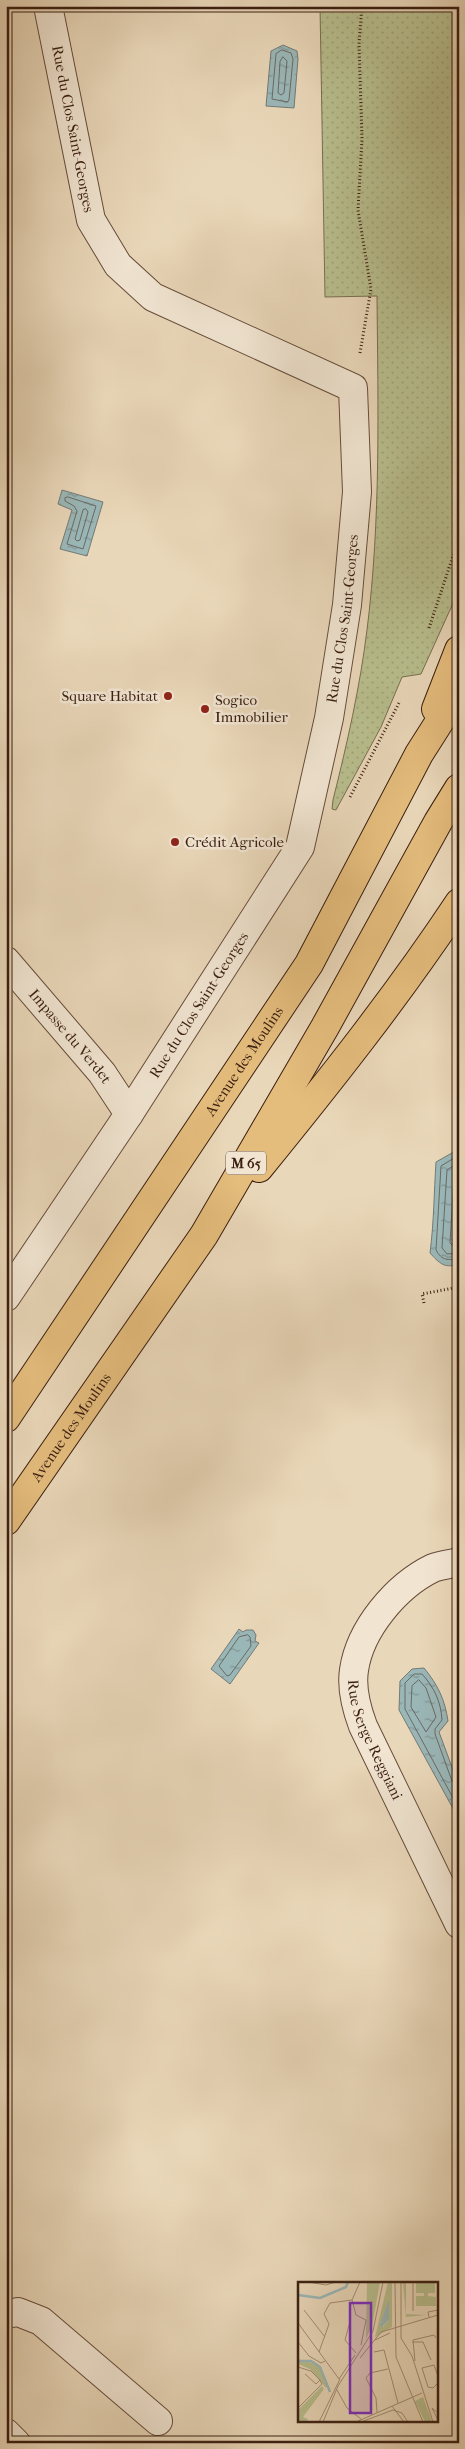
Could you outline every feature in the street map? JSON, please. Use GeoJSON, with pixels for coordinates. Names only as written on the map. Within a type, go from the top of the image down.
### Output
{"type":"FeatureCollection","features":[{"type":"Feature","properties":{"kind":"main road"},"geometry":{"type":"LineString","coordinates":[[419,754],[459,650]]}},
{"type":"Feature","properties":{"kind":"main road","name":"Avenue des Moulins"},"geometry":{"type":"LineString","coordinates":[[6,1418],[309,964],[419,754],[459,691]]}},
{"type":"Feature","properties":{"kind":"main road","name":"Avenue des Moulins"},"geometry":{"type":"LineString","coordinates":[[204,1235],[325,1027],[438,822],[459,788]]}},
{"type":"Feature","properties":{"kind":"main road","name":"Avenue des Moulins"},"geometry":{"type":"LineString","coordinates":[[6,1522],[204,1235],[315,1098],[423,957],[459,903]]}},
{"type":"Feature","properties":{"kind":"main road"},"geometry":{"type":"LineString","coordinates":[[423,957],[459,918]]}},
{"type":"Feature","properties":{"kind":"street","name":"Rue du Clos Saint-Georges"},"geometry":{"type":"LineString","coordinates":[[6,1298],[129,1114],[300,847],[329,718],[347,605],[357,492],[353,388],[153,297],[118,266],[91,220],[48,6]]}},
{"type":"Feature","properties":{"kind":"street","name":"Impasse du Verdet"},"geometry":{"type":"LineString","coordinates":[[6,961],[102,1073],[129,1114]]}},
{"type":"Feature","properties":{"kind":"street","name":"Rue Serge Reggiani"},"geometry":{"type":"LineString","coordinates":[[457,1918],[356,1709],[354,1670],[370,1626],[404,1586],[434,1568],[459,1562]]}},
{"type":"Feature","properties":{"kind":"street"},"geometry":{"type":"LineString","coordinates":[[6,2314],[18,2312],[41,2321],[158,2421]]}},
{"type":"Feature","properties":{"kind":"street"},"geometry":{"type":"LineString","coordinates":[[6,2433],[16,2443]]}},
{"type":"Feature","properties":{"kind":"path"},"geometry":{"type":"LineString","coordinates":[[353,388],[371,289],[358,210],[362,139],[359,44],[362,6]]}},
{"type":"Feature","properties":{"kind":"path"},"geometry":{"type":"LineString","coordinates":[[426,636],[459,538]]}},
{"type":"Feature","properties":{"kind":"path"},"geometry":{"type":"LineString","coordinates":[[349,799],[401,697]]}},
{"type":"Feature","properties":{"kind":"path"},"geometry":{"type":"LineString","coordinates":[[424,1303],[422,1294],[459,1287]]}},
{"type":"Feature","properties":{"kind":"green space"},"geometry":{"type":"Polygon","coordinates":[[[320,6],[459,6],[459,590],[421,674],[402,677],[381,727],[336,810],[332,809],[333,800],[357,694],[367,630],[375,547],[378,463],[377,296],[325,297],[320,6]]]}},
{"type":"Feature","properties":{"kind":"water"},"geometry":{"type":"Polygon","coordinates":[[[283,45],[297,51],[294,108],[266,106],[271,51],[283,45]]]}},
{"type":"Feature","properties":{"kind":"water"},"geometry":{"type":"Polygon","coordinates":[[[62,490],[103,502],[87,556],[60,549],[72,510],[58,504],[62,490]]]}},
{"type":"Feature","properties":{"kind":"water"},"geometry":{"type":"Polygon","coordinates":[[[459,1149],[459,1263],[446,1266],[430,1253],[436,1162],[459,1149]]]}},
{"type":"Feature","properties":{"kind":"water"},"geometry":{"type":"Polygon","coordinates":[[[239,1629],[243,1632],[253,1630],[256,1635],[255,1641],[259,1643],[230,1684],[211,1669],[239,1629]]]}},
{"type":"Feature","properties":{"kind":"water"},"geometry":{"type":"Polygon","coordinates":[[[424,1668],[440,1693],[447,1713],[448,1721],[439,1732],[459,1786],[459,1814],[456,1814],[399,1710],[400,1681],[412,1669],[424,1668]]]}},
{"type":"Feature","properties":{"kind":"place","name":"Square Habitat"},"geometry":{"type":"Point","coordinates":[168,696]}},
{"type":"Feature","properties":{"kind":"place","name":"Sogico Immobilier"},"geometry":{"type":"Point","coordinates":[205,709]}},
{"type":"Feature","properties":{"kind":"place","name":"Crédit Agricole"},"geometry":{"type":"Point","coordinates":[175,842]}}]}
